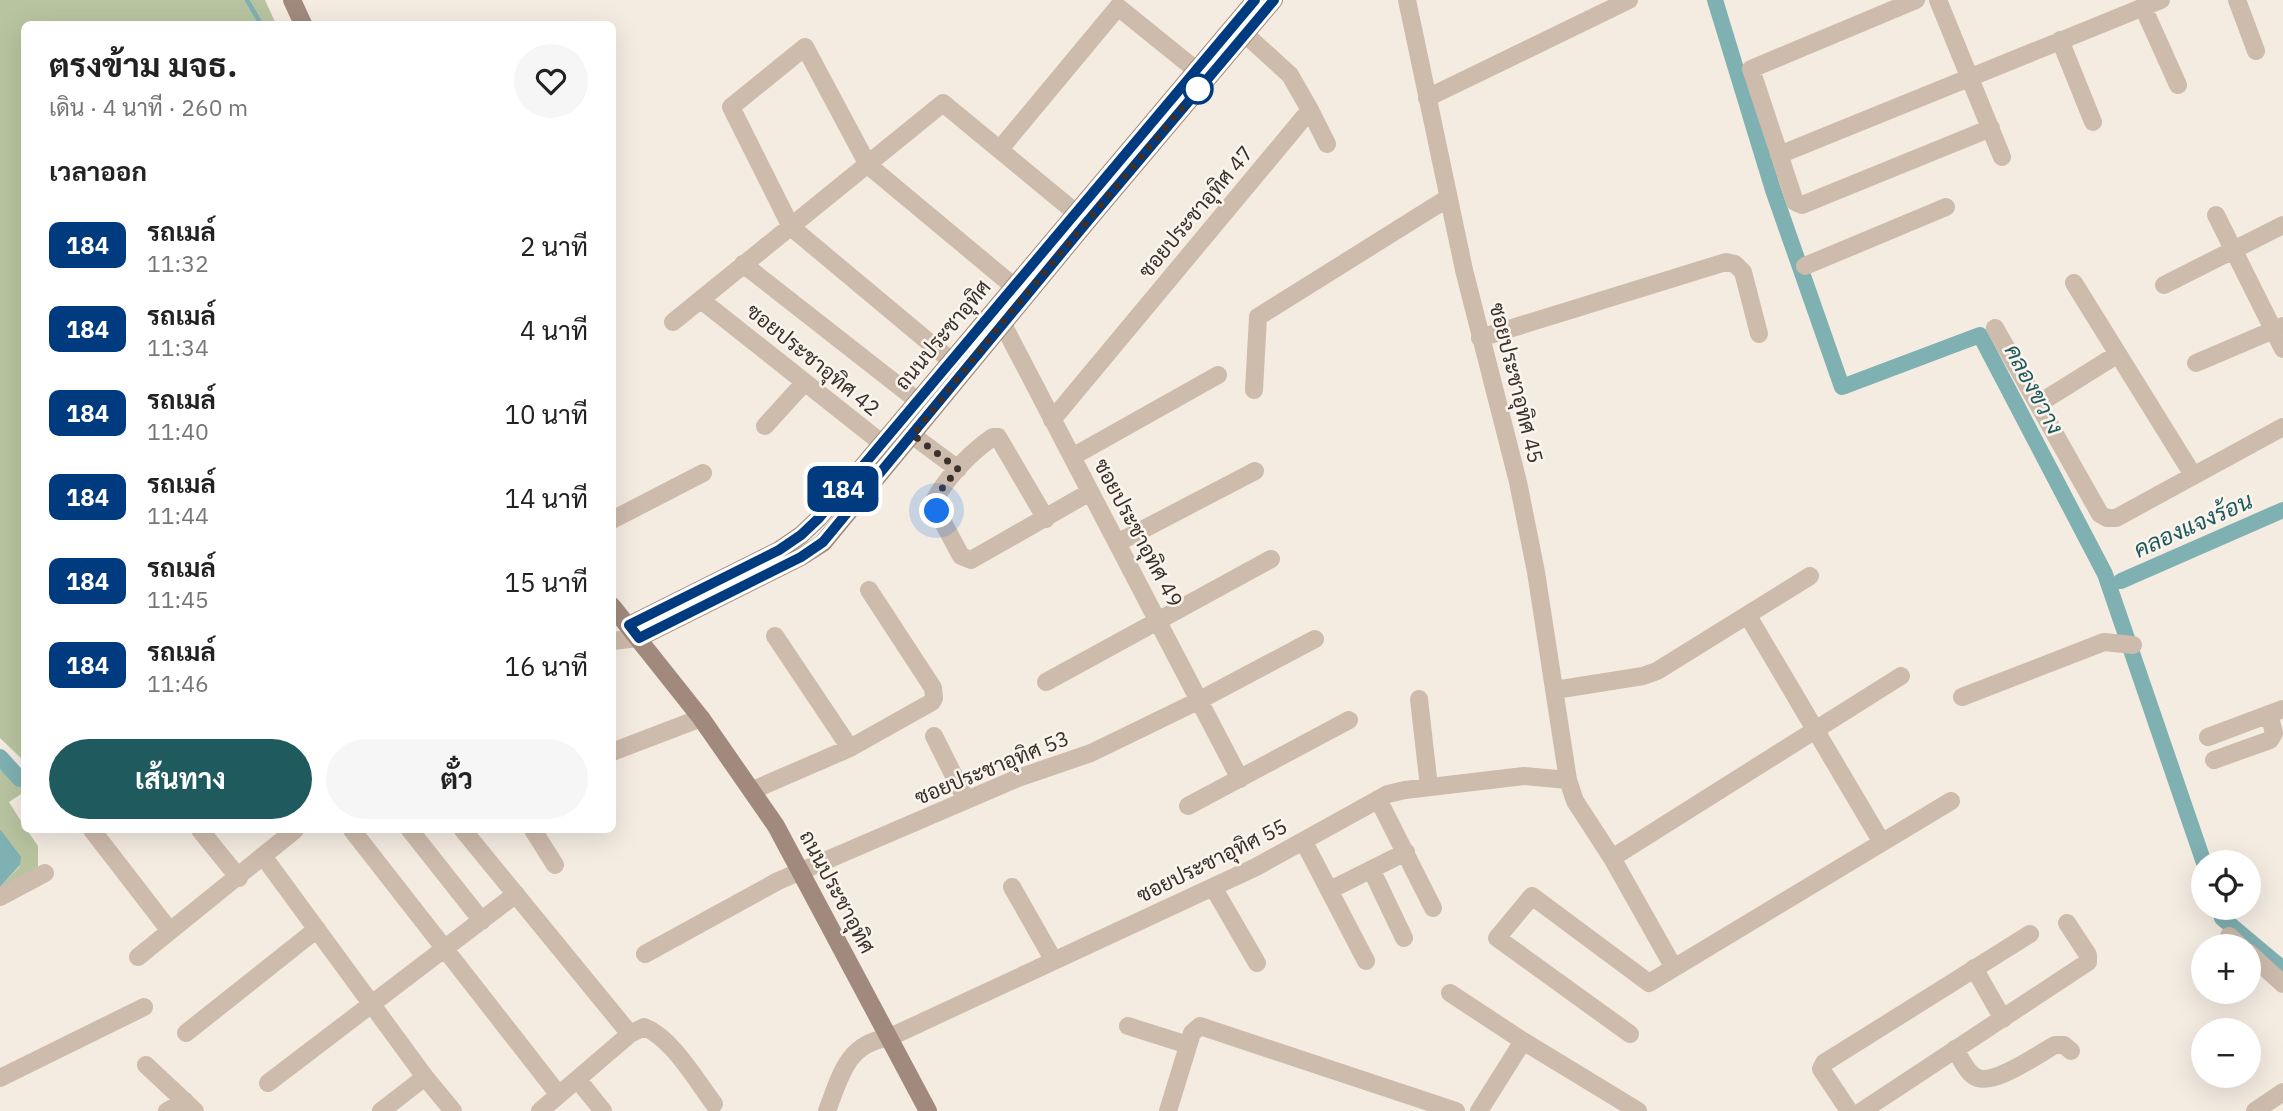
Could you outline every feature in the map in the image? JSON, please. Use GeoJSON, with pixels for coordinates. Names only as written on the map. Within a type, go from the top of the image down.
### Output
{"type":"FeatureCollection","features":[{"type":"Feature","properties":{"kind":"main road"},"geometry":{"type":"LineString","coordinates":[[292,0],[302,21]]}},
{"type":"Feature","properties":{"kind":"main road","name":"ถนนประชาอุทิศ"},"geometry":{"type":"LineString","coordinates":[[1081,217],[1196,70],[1255,0]]}},
{"type":"Feature","properties":{"kind":"main road","name":"ถนนประชาอุทิศ"},"geometry":{"type":"LineString","coordinates":[[634,632],[792,542],[819,518],[882,444],[906,430],[1081,217],[1274,0]]}},
{"type":"Feature","properties":{"kind":"main road","name":"ถนนประชาอุทิศ"},"geometry":{"type":"LineString","coordinates":[[634,632],[813,550],[836,528],[897,455],[918,401],[958,366]]}},
{"type":"Feature","properties":{"kind":"main road"},"geometry":{"type":"LineString","coordinates":[[616,611],[634,632]]}},
{"type":"Feature","properties":{"kind":"main road","name":"ถนนประชาอุทิศ"},"geometry":{"type":"LineString","coordinates":[[634,632],[701,718],[776,826],[929,1111]]}},
{"type":"Feature","properties":{"kind":"street","name":"ซอยประชาอุทิศ 45"},"geometry":{"type":"LineString","coordinates":[[1407,0],[1480,338],[1518,482],[1536,572],[1567,780],[1576,802],[1612,858],[1674,968]]}},
{"type":"Feature","properties":{"kind":"street"},"geometry":{"type":"LineString","coordinates":[[1427,98],[1629,0]]}},
{"type":"Feature","properties":{"kind":"street"},"geometry":{"type":"LineString","coordinates":[[1916,0],[1751,69],[1794,198],[1800,206],[1990,128]]}},
{"type":"Feature","properties":{"kind":"street"},"geometry":{"type":"LineString","coordinates":[[1938,0],[2003,156]]}},
{"type":"Feature","properties":{"kind":"street"},"geometry":{"type":"LineString","coordinates":[[1779,155],[2161,0]]}},
{"type":"Feature","properties":{"kind":"street"},"geometry":{"type":"LineString","coordinates":[[2238,0],[2256,51]]}},
{"type":"Feature","properties":{"kind":"street"},"geometry":{"type":"LineString","coordinates":[[1000,149],[1118,7],[1196,70]]}},
{"type":"Feature","properties":{"kind":"street"},"geometry":{"type":"LineString","coordinates":[[2143,8],[2178,85]]}},
{"type":"Feature","properties":{"kind":"street"},"geometry":{"type":"LineString","coordinates":[[1245,34],[1290,75],[1327,144]]}},
{"type":"Feature","properties":{"kind":"street"},"geometry":{"type":"LineString","coordinates":[[2060,40],[2093,122]]}},
{"type":"Feature","properties":{"kind":"street"},"geometry":{"type":"LineString","coordinates":[[958,366],[792,227],[731,107],[805,47],[867,165],[1019,291]]}},
{"type":"Feature","properties":{"kind":"street"},"geometry":{"type":"LineString","coordinates":[[674,322],[943,103],[1081,217]]}},
{"type":"Feature","properties":{"kind":"street","name":"ซอยประชาอุทิศ 47"},"geometry":{"type":"LineString","coordinates":[[1052,420],[1310,110]]}},
{"type":"Feature","properties":{"kind":"street"},"geometry":{"type":"LineString","coordinates":[[1254,390],[1258,317],[1448,198]]}},
{"type":"Feature","properties":{"kind":"street"},"geometry":{"type":"LineString","coordinates":[[1805,265],[1946,207]]}},
{"type":"Feature","properties":{"kind":"street"},"geometry":{"type":"LineString","coordinates":[[2216,215],[2279,329],[2283,349]]}},
{"type":"Feature","properties":{"kind":"street"},"geometry":{"type":"LineString","coordinates":[[2164,285],[2283,225]]}},
{"type":"Feature","properties":{"kind":"street"},"geometry":{"type":"LineString","coordinates":[[1480,338],[1726,262],[1735,264],[1743,272],[1759,334]]}},
{"type":"Feature","properties":{"kind":"street"},"geometry":{"type":"LineString","coordinates":[[743,264],[918,401]]}},
{"type":"Feature","properties":{"kind":"street"},"geometry":{"type":"LineString","coordinates":[[2074,282],[2193,475]]}},
{"type":"Feature","properties":{"kind":"street","name":"ซอยประชาอุทิศ 42"},"geometry":{"type":"LineString","coordinates":[[701,300],[897,455]]}},
{"type":"Feature","properties":{"kind":"street","name":"ซอยประชาอุทิศ 49"},"geometry":{"type":"LineString","coordinates":[[998,316],[1240,779]]}},
{"type":"Feature","properties":{"kind":"street"},"geometry":{"type":"LineString","coordinates":[[1995,328],[2100,514],[2107,518],[2116,518],[2283,427]]}},
{"type":"Feature","properties":{"kind":"street"},"geometry":{"type":"LineString","coordinates":[[2196,363],[2279,329]]}},
{"type":"Feature","properties":{"kind":"street"},"geometry":{"type":"LineString","coordinates":[[2038,404],[2118,354]]}},
{"type":"Feature","properties":{"kind":"street"},"geometry":{"type":"LineString","coordinates":[[1072,457],[1218,375]]}},
{"type":"Feature","properties":{"kind":"street"},"geometry":{"type":"LineString","coordinates":[[765,426],[804,383]]}},
{"type":"Feature","properties":{"kind":"street"},"geometry":{"type":"LineString","coordinates":[[906,430],[958,469]]}},
{"type":"Feature","properties":{"kind":"street"},"geometry":{"type":"LineString","coordinates":[[1046,519],[998,437],[985,442],[958,469],[934,499],[937,511],[964,558],[971,560],[976,559],[1046,519],[1090,492]]}},
{"type":"Feature","properties":{"kind":"street"},"geometry":{"type":"LineString","coordinates":[[1117,542],[1255,471]]}},
{"type":"Feature","properties":{"kind":"street"},"geometry":{"type":"LineString","coordinates":[[616,518],[703,473]]}},
{"type":"Feature","properties":{"kind":"street"},"geometry":{"type":"LineString","coordinates":[[1046,682],[1270,559]]}},
{"type":"Feature","properties":{"kind":"street"},"geometry":{"type":"LineString","coordinates":[[1555,690],[1643,676],[1657,671],[1810,576]]}},
{"type":"Feature","properties":{"kind":"street"},"geometry":{"type":"LineString","coordinates":[[753,790],[850,748],[932,702],[933,688],[869,590]]}},
{"type":"Feature","properties":{"kind":"street"},"geometry":{"type":"LineString","coordinates":[[1748,616],[1881,841]]}},
{"type":"Feature","properties":{"kind":"street"},"geometry":{"type":"LineString","coordinates":[[616,639],[634,632]]}},
{"type":"Feature","properties":{"kind":"street"},"geometry":{"type":"LineString","coordinates":[[775,636],[850,748]]}},
{"type":"Feature","properties":{"kind":"street","name":"ซอยประชาอุทิศ 53"},"geometry":{"type":"LineString","coordinates":[[645,954],[763,889],[1018,778],[1091,753],[1198,701],[1315,639]]}},
{"type":"Feature","properties":{"kind":"street"},"geometry":{"type":"LineString","coordinates":[[1962,697],[2104,642],[2129,644]]}},
{"type":"Feature","properties":{"kind":"street"},"geometry":{"type":"LineString","coordinates":[[1612,858],[1901,676]]}},
{"type":"Feature","properties":{"kind":"street"},"geometry":{"type":"LineString","coordinates":[[1419,699],[1429,788]]}},
{"type":"Feature","properties":{"kind":"street"},"geometry":{"type":"LineString","coordinates":[[2208,737],[2276,712],[2274,733],[2270,740],[2214,760]]}},
{"type":"Feature","properties":{"kind":"street"},"geometry":{"type":"LineString","coordinates":[[616,750],[701,718]]}},
{"type":"Feature","properties":{"kind":"street"},"geometry":{"type":"LineString","coordinates":[[1188,806],[1349,720]]}},
{"type":"Feature","properties":{"kind":"street"},"geometry":{"type":"LineString","coordinates":[[934,736],[966,800]]}},
{"type":"Feature","properties":{"kind":"street","name":"ซอยประชาอุทิศ 55"},"geometry":{"type":"LineString","coordinates":[[827,1111],[841,1075],[862,1046],[875,1039],[888,1038],[1213,887],[1304,842],[1378,799],[1405,790],[1524,776],[1567,780]]}},
{"type":"Feature","properties":{"kind":"street"},"geometry":{"type":"LineString","coordinates":[[1378,799],[1433,908]]}},
{"type":"Feature","properties":{"kind":"street"},"geometry":{"type":"LineString","coordinates":[[1630,1034],[1497,938],[1532,896],[1648,983],[1951,801]]}},
{"type":"Feature","properties":{"kind":"street"},"geometry":{"type":"LineString","coordinates":[[94,833],[170,931]]}},
{"type":"Feature","properties":{"kind":"street"},"geometry":{"type":"LineString","coordinates":[[202,833],[239,878]]}},
{"type":"Feature","properties":{"kind":"street"},"geometry":{"type":"LineString","coordinates":[[138,957],[291,833]]}},
{"type":"Feature","properties":{"kind":"street"},"geometry":{"type":"LineString","coordinates":[[354,833],[559,1095]]}},
{"type":"Feature","properties":{"kind":"street"},"geometry":{"type":"LineString","coordinates":[[412,833],[482,921]]}},
{"type":"Feature","properties":{"kind":"street"},"geometry":{"type":"LineString","coordinates":[[465,833],[630,1034]]}},
{"type":"Feature","properties":{"kind":"street"},"geometry":{"type":"LineString","coordinates":[[535,833],[555,865]]}},
{"type":"Feature","properties":{"kind":"street"},"geometry":{"type":"LineString","coordinates":[[1304,842],[1366,961]]}},
{"type":"Feature","properties":{"kind":"street"},"geometry":{"type":"LineString","coordinates":[[1330,890],[1406,852]]}},
{"type":"Feature","properties":{"kind":"street"},"geometry":{"type":"LineString","coordinates":[[263,856],[425,1077],[453,1111]]}},
{"type":"Feature","properties":{"kind":"street"},"geometry":{"type":"LineString","coordinates":[[1372,871],[1404,939]]}},
{"type":"Feature","properties":{"kind":"street"},"geometry":{"type":"LineString","coordinates":[[0,897],[45,873]]}},
{"type":"Feature","properties":{"kind":"street"},"geometry":{"type":"LineString","coordinates":[[1012,887],[1054,961]]}},
{"type":"Feature","properties":{"kind":"street"},"geometry":{"type":"LineString","coordinates":[[1213,887],[1257,963]]}},
{"type":"Feature","properties":{"kind":"street"},"geometry":{"type":"LineString","coordinates":[[268,1083],[373,1006],[516,894]]}},
{"type":"Feature","properties":{"kind":"street"},"geometry":{"type":"LineString","coordinates":[[1862,1111],[2088,962],[2088,955],[2067,923]]}},
{"type":"Feature","properties":{"kind":"street"},"geometry":{"type":"LineString","coordinates":[[186,1033],[317,929]]}},
{"type":"Feature","properties":{"kind":"street"},"geometry":{"type":"LineString","coordinates":[[1849,1111],[1821,1069],[1824,1063],[2030,934]]}},
{"type":"Feature","properties":{"kind":"street"},"geometry":{"type":"LineString","coordinates":[[2261,964],[2283,984]]}},
{"type":"Feature","properties":{"kind":"street"},"geometry":{"type":"LineString","coordinates":[[1974,968],[2003,1019]]}},
{"type":"Feature","properties":{"kind":"street"},"geometry":{"type":"LineString","coordinates":[[1450,993],[1638,1111]]}},
{"type":"Feature","properties":{"kind":"street"},"geometry":{"type":"LineString","coordinates":[[0,1078],[144,1007]]}},
{"type":"Feature","properties":{"kind":"street"},"geometry":{"type":"LineString","coordinates":[[1128,1026],[1188,1045]]}},
{"type":"Feature","properties":{"kind":"street"},"geometry":{"type":"LineString","coordinates":[[540,1111],[630,1034],[644,1027],[656,1032],[714,1104]]}},
{"type":"Feature","properties":{"kind":"street"},"geometry":{"type":"LineString","coordinates":[[1168,1111],[1192,1033],[1197,1027],[1207,1027],[1456,1111]]}},
{"type":"Feature","properties":{"kind":"street"},"geometry":{"type":"LineString","coordinates":[[1479,1111],[1523,1041]]}},
{"type":"Feature","properties":{"kind":"street"},"geometry":{"type":"LineString","coordinates":[[1955,1049],[1974,1076],[1984,1080],[1996,1078],[2054,1045],[2064,1045],[2071,1051]]}},
{"type":"Feature","properties":{"kind":"street"},"geometry":{"type":"LineString","coordinates":[[146,1065],[190,1106]]}},
{"type":"Feature","properties":{"kind":"street"},"geometry":{"type":"LineString","coordinates":[[381,1111],[425,1077]]}},
{"type":"Feature","properties":{"kind":"street"},"geometry":{"type":"LineString","coordinates":[[578,1080],[603,1111]]}},
{"type":"Feature","properties":{"kind":"street"},"geometry":{"type":"LineString","coordinates":[[2255,1111],[2283,1092]]}},
{"type":"Feature","properties":{"kind":"street"},"geometry":{"type":"LineString","coordinates":[[167,1111],[190,1106]]}},
{"type":"Feature","properties":{"kind":"green space"},"geometry":{"type":"Polygon","coordinates":[[[0,0],[265,0],[275,21],[21,21],[21,758],[0,738],[0,0]]]}},
{"type":"Feature","properties":{"kind":"green space"},"geometry":{"type":"Polygon","coordinates":[[[0,766],[21,783],[21,794],[9,802],[21,821],[21,833],[29,833],[38,846],[38,869],[0,893],[0,887],[20,866],[0,829],[0,766]]]}},
{"type":"Feature","properties":{"kind":"water"},"geometry":{"type":"Polygon","coordinates":[[[0,829],[21,857],[20,865],[0,887],[0,829]]]}},
{"type":"Feature","properties":{"kind":"waterway"},"geometry":{"type":"LineString","coordinates":[[247,0],[259,21]]}},
{"type":"Feature","properties":{"kind":"waterway","name":"คลองขวาง"},"geometry":{"type":"LineString","coordinates":[[1715,0],[1773,190],[1842,387],[1980,335],[2105,574],[2200,850]]}},
{"type":"Feature","properties":{"kind":"waterway","name":"คลองแจงร้อน"},"geometry":{"type":"LineString","coordinates":[[2121,581],[2283,510]]}},
{"type":"Feature","properties":{"kind":"waterway"},"geometry":{"type":"LineString","coordinates":[[0,757],[21,779]]}},
{"type":"Feature","properties":{"kind":"waterway","name":"คลองขวาง"},"geometry":{"type":"LineString","coordinates":[[2224,920],[2283,969]]}},
{"type":"Feature","properties":{"kind":"bus line","name":"184"},"geometry":{"type":"LineString","coordinates":[[1255,0],[819,518],[779,550],[629,625],[639,638],[801,557],[823,542],[897,455],[1002,323],[1274,0]]}},
{"type":"Feature","properties":{"kind":"route"},"geometry":{"type":"LineString","coordinates":[[937,511],[934,499],[958,469],[913,435],[1002,323],[1198,89]]}}]}
